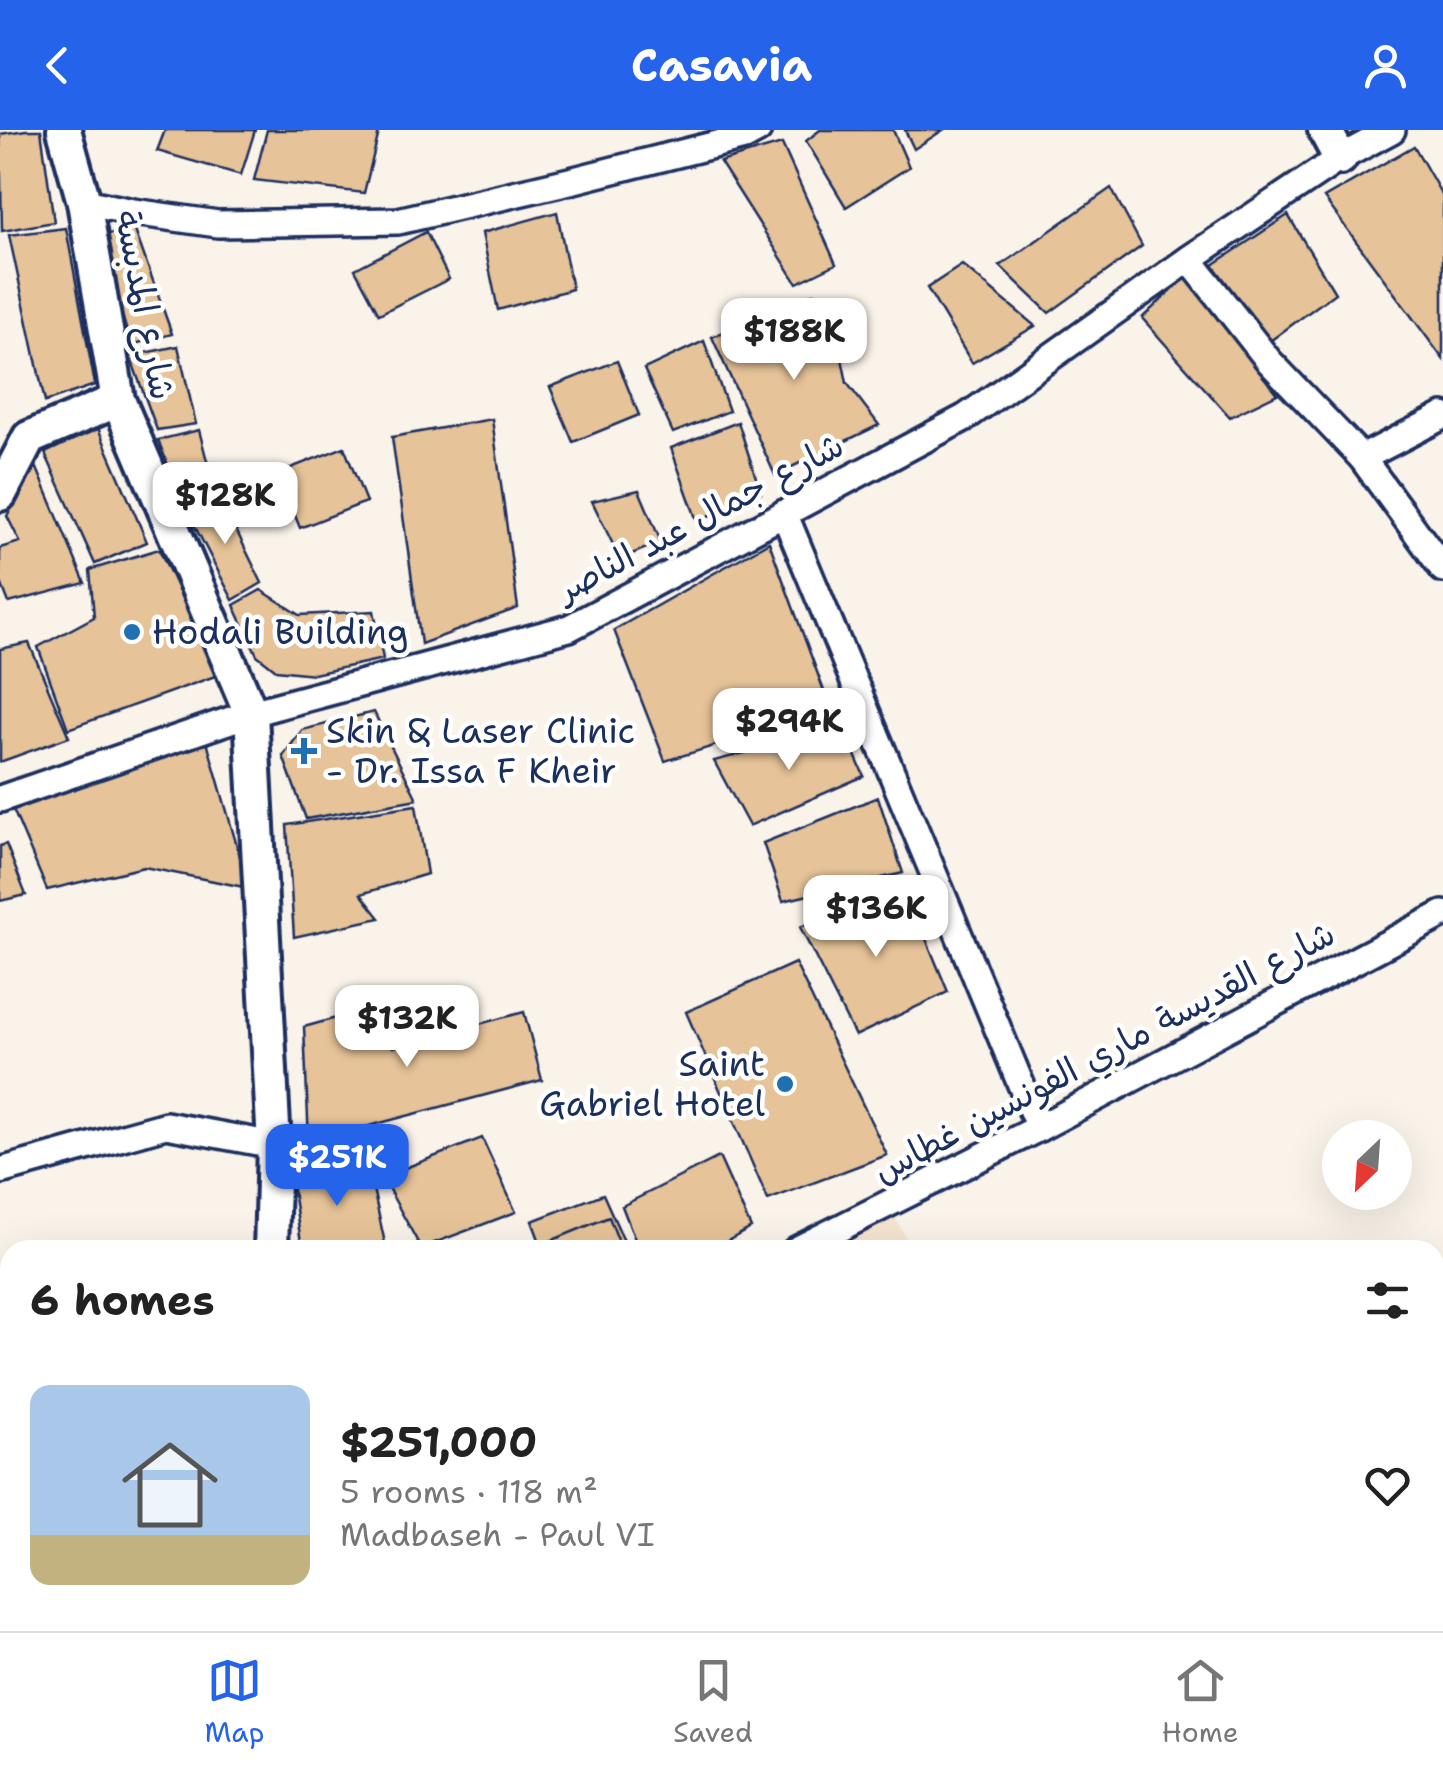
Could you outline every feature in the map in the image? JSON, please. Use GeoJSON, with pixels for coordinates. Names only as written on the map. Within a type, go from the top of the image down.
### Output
{"type":"FeatureCollection","features":[{"type":"Feature","properties":{"kind":"street","name":"شارع المدبسة"},"geometry":{"type":"LineString","coordinates":[[64,130],[84,202],[118,400],[250,714],[274,1146],[270,1240]]}},
{"type":"Feature","properties":{"kind":"street"},"geometry":{"type":"LineString","coordinates":[[84,202],[218,224],[398,220],[574,180],[745,137],[758,130]]}},
{"type":"Feature","properties":{"kind":"street","name":"شارع جمال عبد الناصر"},"geometry":{"type":"LineString","coordinates":[[0,800],[250,714],[569,628],[966,417],[1188,259],[1333,144],[1392,130]]}},
{"type":"Feature","properties":{"kind":"street"},"geometry":{"type":"LineString","coordinates":[[1188,259],[1269,361],[1362,458],[1443,569]]}},
{"type":"Feature","properties":{"kind":"street"},"geometry":{"type":"LineString","coordinates":[[0,494],[29,438],[118,400]]}},
{"type":"Feature","properties":{"kind":"street"},"geometry":{"type":"LineString","coordinates":[[1362,458],[1443,416]]}},
{"type":"Feature","properties":{"kind":"street"},"geometry":{"type":"LineString","coordinates":[[784,513],[1040,1128]]}},
{"type":"Feature","properties":{"kind":"street","name":"شارع القديسة ماري الفونسين غطاس"},"geometry":{"type":"LineString","coordinates":[[816,1240],[1040,1128],[1443,914]]}},
{"type":"Feature","properties":{"kind":"street"},"geometry":{"type":"LineString","coordinates":[[0,1171],[166,1125],[274,1146]]}},
{"type":"Feature","properties":{"kind":"shaded area"},"geometry":{"type":"Polygon","coordinates":[[[888,1203],[907,1240],[816,1240],[888,1203]]]}},
{"type":"Feature","properties":{"kind":"building"},"geometry":{"type":"Polygon","coordinates":[[[41,130],[54,222],[2,231],[0,134],[41,130]]]}},
{"type":"Feature","properties":{"kind":"building"},"geometry":{"type":"Polygon","coordinates":[[[165,130],[255,130],[241,175],[157,151],[165,130]]]}},
{"type":"Feature","properties":{"kind":"building"},"geometry":{"type":"Polygon","coordinates":[[[267,130],[379,132],[364,193],[254,180],[267,130]]]}},
{"type":"Feature","properties":{"kind":"building"},"geometry":{"type":"Polygon","coordinates":[[[820,130],[893,130],[909,167],[846,207],[806,141],[820,130]]]}},
{"type":"Feature","properties":{"kind":"building"},"geometry":{"type":"Polygon","coordinates":[[[905,130],[943,130],[914,149],[905,130]]]}},
{"type":"Feature","properties":{"kind":"building"},"geometry":{"type":"Polygon","coordinates":[[[782,144],[836,264],[797,283],[720,162],[782,144]]]}},
{"type":"Feature","properties":{"kind":"building"},"geometry":{"type":"Polygon","coordinates":[[[1414,146],[1443,197],[1443,359],[1324,198],[1414,146]]]}},
{"type":"Feature","properties":{"kind":"building"},"geometry":{"type":"Polygon","coordinates":[[[1111,188],[1142,246],[1049,313],[1000,266],[1111,188]]]}},
{"type":"Feature","properties":{"kind":"building"},"geometry":{"type":"Polygon","coordinates":[[[557,212],[572,289],[498,310],[482,233],[557,212]]]}},
{"type":"Feature","properties":{"kind":"building"},"geometry":{"type":"Polygon","coordinates":[[[1288,215],[1335,293],[1270,341],[1213,265],[1288,215]]]}},
{"type":"Feature","properties":{"kind":"building"},"geometry":{"type":"Polygon","coordinates":[[[133,225],[172,334],[131,345],[99,238],[133,225]]]}},
{"type":"Feature","properties":{"kind":"building"},"geometry":{"type":"Polygon","coordinates":[[[66,228],[95,385],[45,402],[9,235],[66,228]]]}},
{"type":"Feature","properties":{"kind":"building"},"geometry":{"type":"Polygon","coordinates":[[[426,232],[449,279],[379,314],[355,269],[426,232]]]}},
{"type":"Feature","properties":{"kind":"building"},"geometry":{"type":"Polygon","coordinates":[[[962,265],[1035,326],[972,363],[927,288],[962,265]]]}},
{"type":"Feature","properties":{"kind":"building"},"geometry":{"type":"Polygon","coordinates":[[[1185,277],[1277,394],[1230,417],[1142,318],[1185,277]]]}},
{"type":"Feature","properties":{"kind":"building"},"geometry":{"type":"Polygon","coordinates":[[[814,293],[836,329],[847,383],[879,425],[775,475],[712,337],[814,293]]]}},
{"type":"Feature","properties":{"kind":"building"},"geometry":{"type":"Polygon","coordinates":[[[704,341],[729,411],[673,433],[644,369],[704,341]]]}},
{"type":"Feature","properties":{"kind":"building"},"geometry":{"type":"Polygon","coordinates":[[[178,346],[196,424],[157,430],[130,356],[178,346]]]}},
{"type":"Feature","properties":{"kind":"building"},"geometry":{"type":"Polygon","coordinates":[[[617,361],[639,415],[573,442],[550,387],[617,361]]]}},
{"type":"Feature","properties":{"kind":"building"},"geometry":{"type":"Polygon","coordinates":[[[492,419],[518,608],[421,644],[392,437],[492,419]]]}},
{"type":"Feature","properties":{"kind":"building"},"geometry":{"type":"Polygon","coordinates":[[[738,422],[761,493],[697,521],[671,448],[738,422]]]}},
{"type":"Feature","properties":{"kind":"building"},"geometry":{"type":"Polygon","coordinates":[[[98,428],[147,542],[95,564],[45,453],[98,428]]]}},
{"type":"Feature","properties":{"kind":"building"},"geometry":{"type":"Polygon","coordinates":[[[199,430],[214,488],[185,508],[158,440],[199,430]]]}},
{"type":"Feature","properties":{"kind":"building"},"geometry":{"type":"Polygon","coordinates":[[[344,447],[366,502],[300,528],[278,473],[344,447]]]}},
{"type":"Feature","properties":{"kind":"building"},"geometry":{"type":"Polygon","coordinates":[[[36,466],[85,583],[9,603],[0,580],[0,548],[20,542],[7,516],[36,466]]]}},
{"type":"Feature","properties":{"kind":"building"},"geometry":{"type":"Polygon","coordinates":[[[639,490],[661,542],[620,559],[592,501],[639,490]]]}},
{"type":"Feature","properties":{"kind":"building"},"geometry":{"type":"Polygon","coordinates":[[[218,493],[262,583],[233,600],[189,515],[218,493]]]}},
{"type":"Feature","properties":{"kind":"building"},"geometry":{"type":"Polygon","coordinates":[[[769,542],[831,710],[665,761],[614,630],[769,542]]]}},
{"type":"Feature","properties":{"kind":"building","name":"Hodali Building"},"geometry":{"type":"Polygon","coordinates":[[[159,549],[218,675],[68,729],[38,647],[94,617],[90,570],[159,549]]]}},
{"type":"Feature","properties":{"kind":"building"},"geometry":{"type":"Polygon","coordinates":[[[261,590],[300,615],[374,611],[383,659],[314,674],[276,670],[257,655],[234,605],[261,590]]]}},
{"type":"Feature","properties":{"kind":"building"},"geometry":{"type":"Polygon","coordinates":[[[29,643],[69,737],[0,762],[0,649],[29,643]]]}},
{"type":"Feature","properties":{"kind":"building"},"geometry":{"type":"Polygon","coordinates":[[[374,712],[417,799],[306,819],[283,756],[302,730],[374,712]]]}},
{"type":"Feature","properties":{"kind":"building"},"geometry":{"type":"Polygon","coordinates":[[[843,727],[864,776],[749,826],[714,761],[843,727]]]}},
{"type":"Feature","properties":{"kind":"building"},"geometry":{"type":"Polygon","coordinates":[[[205,735],[249,888],[144,867],[47,890],[9,800],[205,735]]]}},
{"type":"Feature","properties":{"kind":"building"},"geometry":{"type":"Polygon","coordinates":[[[878,797],[903,873],[783,901],[763,843],[878,797]]]}},
{"type":"Feature","properties":{"kind":"building"},"geometry":{"type":"Polygon","coordinates":[[[416,805],[427,874],[361,894],[380,918],[294,937],[287,825],[416,805]]]}},
{"type":"Feature","properties":{"kind":"building"},"geometry":{"type":"Polygon","coordinates":[[[6,844],[26,895],[0,901],[0,846],[6,844]]]}},
{"type":"Feature","properties":{"kind":"building"},"geometry":{"type":"Polygon","coordinates":[[[905,888],[948,992],[855,1036],[800,927],[905,888]]]}},
{"type":"Feature","properties":{"kind":"building","name":"Saint Gabriel Hotel"},"geometry":{"type":"Polygon","coordinates":[[[795,963],[887,1155],[768,1200],[686,1012],[795,963]]]}},
{"type":"Feature","properties":{"kind":"building"},"geometry":{"type":"Polygon","coordinates":[[[365,1010],[393,1047],[524,1012],[542,1080],[309,1142],[304,1027],[365,1010]]]}},
{"type":"Feature","properties":{"kind":"building"},"geometry":{"type":"Polygon","coordinates":[[[482,1138],[516,1212],[442,1240],[417,1240],[382,1177],[482,1138]]]}},
{"type":"Feature","properties":{"kind":"building"},"geometry":{"type":"Polygon","coordinates":[[[719,1157],[751,1228],[729,1240],[635,1240],[622,1206],[719,1157]]]}},
{"type":"Feature","properties":{"kind":"building"},"geometry":{"type":"Polygon","coordinates":[[[290,1171],[370,1175],[384,1240],[301,1240],[290,1171]]]}},
{"type":"Feature","properties":{"kind":"building"},"geometry":{"type":"Polygon","coordinates":[[[603,1194],[624,1240],[539,1240],[532,1221],[603,1194]]]}},
{"type":"Feature","properties":{"kind":"building"},"geometry":{"type":"Polygon","coordinates":[[[609,1217],[618,1240],[553,1240],[609,1217]]]}},
{"type":"Feature","properties":{"kind":"place","name":"Hodali Building"},"geometry":{"type":"Point","coordinates":[132,632]}},
{"type":"Feature","properties":{"kind":"place","name":"Skin & Laser Clinic - Dr. Issa F Kheir"},"geometry":{"type":"Point","coordinates":[304,751]}},
{"type":"Feature","properties":{"kind":"place","name":"Saint Gabriel Hotel"},"geometry":{"type":"Point","coordinates":[785,1084]}}]}
